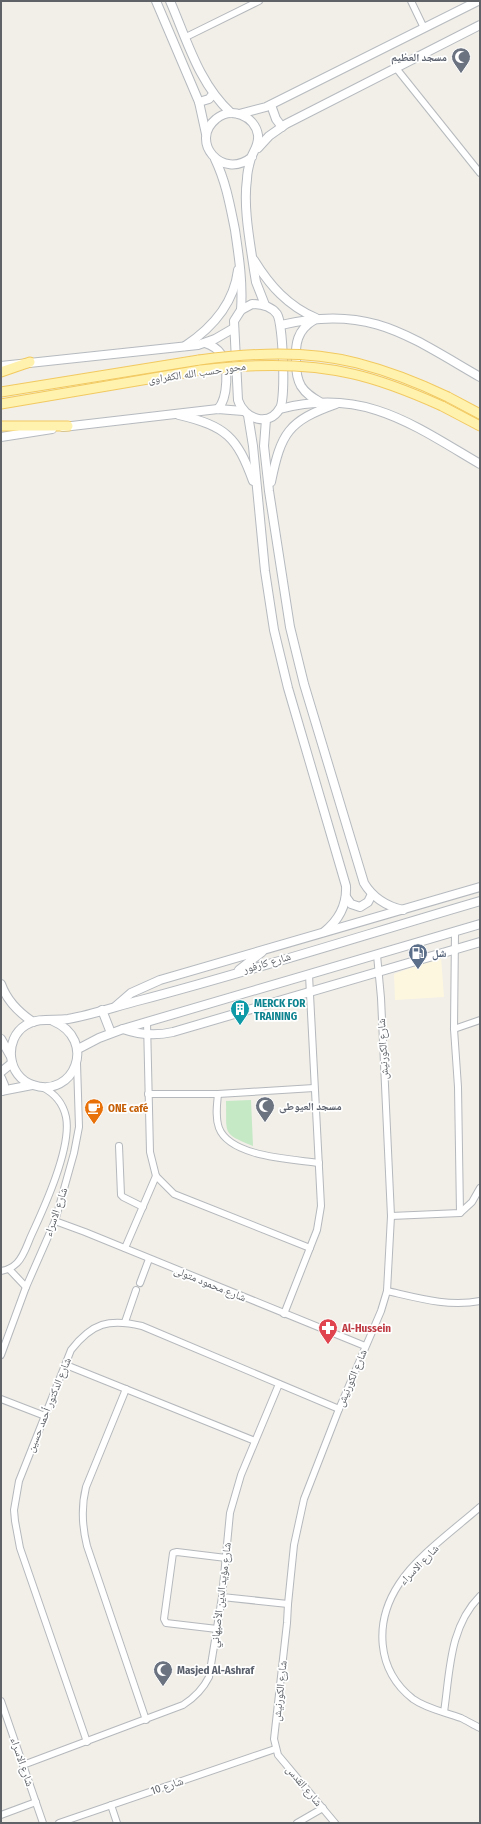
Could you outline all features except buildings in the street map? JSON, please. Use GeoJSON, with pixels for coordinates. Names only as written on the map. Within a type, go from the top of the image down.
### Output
{"type":"FeatureCollection","features":[{"type":"Feature","properties":{"kind":"main road","name":"محور حسب الله الكفراوى"},"geometry":{"type":"LineString","coordinates":[[1,392],[199,360],[258,355],[298,356],[355,363],[381,370],[448,397],[480,414]]}},
{"type":"Feature","properties":{"kind":"main road"},"geometry":{"type":"LineString","coordinates":[[1,372],[30,362]]}},
{"type":"Feature","properties":{"kind":"main road","name":"محور حسب الله الكفراوى"},"geometry":{"type":"LineString","coordinates":[[1,404],[201,370],[259,365],[330,370],[353,374],[402,388],[442,406],[480,426]]}},
{"type":"Feature","properties":{"kind":"main road"},"geometry":{"type":"LineString","coordinates":[[1,426],[68,426]]}},
{"type":"Feature","properties":{"kind":"street"},"geometry":{"type":"LineString","coordinates":[[156,1],[199,102],[207,145],[215,158],[228,191],[240,259],[242,285],[241,310],[234,322],[238,400],[246,413],[252,436],[265,571],[281,659],[345,881],[346,896],[339,917],[324,932]]}},
{"type":"Feature","properties":{"kind":"street"},"geometry":{"type":"LineString","coordinates":[[170,1],[205,82],[213,94],[235,113],[246,117],[256,128],[258,143],[247,179],[246,194],[252,258],[256,282],[265,305]]}},
{"type":"Feature","properties":{"kind":"street"},"geometry":{"type":"LineString","coordinates":[[186,37],[259,1]]}},
{"type":"Feature","properties":{"kind":"street"},"geometry":{"type":"LineString","coordinates":[[411,1],[424,28]]}},
{"type":"Feature","properties":{"kind":"street"},"geometry":{"type":"LineString","coordinates":[[206,138],[211,123],[224,114],[258,110],[271,105],[478,1]]}},
{"type":"Feature","properties":{"kind":"street"},"geometry":{"type":"LineString","coordinates":[[215,158],[230,165],[245,162],[270,136],[282,127],[480,25]]}},
{"type":"Feature","properties":{"kind":"street"},"geometry":{"type":"LineString","coordinates":[[396,68],[480,173]]}},
{"type":"Feature","properties":{"kind":"street"},"geometry":{"type":"LineString","coordinates":[[199,102],[206,101],[213,94]]}},
{"type":"Feature","properties":{"kind":"street"},"geometry":{"type":"LineString","coordinates":[[271,105],[276,119],[282,127]]}},
{"type":"Feature","properties":{"kind":"street"},"geometry":{"type":"LineString","coordinates":[[252,258],[267,280],[284,299],[305,314],[317,318]]}},
{"type":"Feature","properties":{"kind":"street"},"geometry":{"type":"LineString","coordinates":[[184,347],[208,328],[227,303],[238,274],[240,259]]}},
{"type":"Feature","properties":{"kind":"street"},"geometry":{"type":"LineString","coordinates":[[1,437],[68,426],[218,409],[246,413],[253,418],[266,419],[280,409],[284,397],[281,325],[276,313],[265,305],[252,304],[241,310]]}},
{"type":"Feature","properties":{"kind":"street"},"geometry":{"type":"LineString","coordinates":[[317,318],[305,326],[298,338],[296,352],[296,374],[305,391],[320,402]]}},
{"type":"Feature","properties":{"kind":"street"},"geometry":{"type":"LineString","coordinates":[[281,325],[317,318],[355,319],[392,329],[410,336],[480,377]]}},
{"type":"Feature","properties":{"kind":"street"},"geometry":{"type":"LineString","coordinates":[[1,366],[184,347],[205,343],[234,328]]}},
{"type":"Feature","properties":{"kind":"street"},"geometry":{"type":"LineString","coordinates":[[205,343],[220,353],[225,365],[225,396],[218,409]]}},
{"type":"Feature","properties":{"kind":"street"},"geometry":{"type":"LineString","coordinates":[[280,409],[320,402],[341,402],[361,405],[400,418],[480,464]]}},
{"type":"Feature","properties":{"kind":"street"},"geometry":{"type":"LineString","coordinates":[[269,491],[279,449],[290,430],[307,416],[341,402]]}},
{"type":"Feature","properties":{"kind":"street"},"geometry":{"type":"LineString","coordinates":[[175,414],[210,424],[228,435],[241,451],[257,492]]}},
{"type":"Feature","properties":{"kind":"street"},"geometry":{"type":"LineString","coordinates":[[266,419],[264,446],[269,491],[285,598],[296,655],[361,876],[372,894],[383,903],[403,910]]}},
{"type":"Feature","properties":{"kind":"street"},"geometry":{"type":"LineString","coordinates":[[115,1006],[131,993],[150,984],[480,887]]}},
{"type":"Feature","properties":{"kind":"street"},"geometry":{"type":"LineString","coordinates":[[460,892],[480,901]]}},
{"type":"Feature","properties":{"kind":"street"},"geometry":{"type":"LineString","coordinates":[[346,896],[351,904],[360,907],[368,902],[372,894]]}},
{"type":"Feature","properties":{"kind":"street","name":"شارع كارفور"},"geometry":{"type":"LineString","coordinates":[[52,1021],[68,1019],[102,1010],[480,901]]}},
{"type":"Feature","properties":{"kind":"street","name":"شارع كارفور"},"geometry":{"type":"LineString","coordinates":[[78,1049],[111,1033],[480,924]]}},
{"type":"Feature","properties":{"kind":"street"},"geometry":{"type":"LineString","coordinates":[[455,932],[454,1029],[458,1087],[460,1212]]}},
{"type":"Feature","properties":{"kind":"street"},"geometry":{"type":"LineString","coordinates":[[123,1030],[147,1035],[173,1032],[480,942]]}},
{"type":"Feature","properties":{"kind":"street"},"geometry":{"type":"LineString","coordinates":[[236,972],[265,949]]}},
{"type":"Feature","properties":{"kind":"street","name":"شارع الكورنيش"},"geometry":{"type":"LineString","coordinates":[[275,1748],[274,1739],[288,1623],[288,1604],[294,1545],[304,1499],[339,1409],[381,1311],[387,1291],[391,1216],[377,955]]}},
{"type":"Feature","properties":{"kind":"street"},"geometry":{"type":"LineString","coordinates":[[284,1314],[317,1230],[321,1206],[309,975]]}},
{"type":"Feature","properties":{"kind":"street"},"geometry":{"type":"LineString","coordinates":[[1,984],[5,1002],[33,1022]]}},
{"type":"Feature","properties":{"kind":"street"},"geometry":{"type":"LineString","coordinates":[[102,1010],[111,1033]]}},
{"type":"Feature","properties":{"kind":"street"},"geometry":{"type":"LineString","coordinates":[[1,1039],[11,1059],[20,1077],[32,1085],[42,1087],[51,1087],[63,1081],[73,1071],[77,1062],[78,1049],[75,1040],[69,1031],[62,1025],[52,1021],[42,1020],[33,1022],[18,1031],[11,1046],[11,1059],[1,1072]]}},
{"type":"Feature","properties":{"kind":"street"},"geometry":{"type":"LineString","coordinates":[[454,1029],[480,1020]]}},
{"type":"Feature","properties":{"kind":"street"},"geometry":{"type":"LineString","coordinates":[[147,1022],[150,1152],[156,1176],[174,1194],[310,1248]]}},
{"type":"Feature","properties":{"kind":"street","name":"شارع الاسراء"},"geometry":{"type":"LineString","coordinates":[[1,1355],[26,1287],[55,1221],[74,1153],[79,1127],[77,1062]]}},
{"type":"Feature","properties":{"kind":"street"},"geometry":{"type":"LineString","coordinates":[[1,1078],[4,1085],[2,1091],[32,1085]]}},
{"type":"Feature","properties":{"kind":"street","name":"شارع الاسراء"},"geometry":{"type":"LineString","coordinates":[[9,1269],[21,1258],[46,1204],[56,1174],[64,1141],[66,1123],[62,1107],[56,1098],[42,1087]]}},
{"type":"Feature","properties":{"kind":"street"},"geometry":{"type":"LineString","coordinates":[[148,1094],[218,1094],[314,1088]]}},
{"type":"Feature","properties":{"kind":"street"},"geometry":{"type":"LineString","coordinates":[[218,1094],[217,1120],[222,1133],[231,1142],[263,1155],[319,1163]]}},
{"type":"Feature","properties":{"kind":"street"},"geometry":{"type":"LineString","coordinates":[[119,1146],[120,1195],[143,1207]]}},
{"type":"Feature","properties":{"kind":"street"},"geometry":{"type":"LineString","coordinates":[[124,1248],[156,1176]]}},
{"type":"Feature","properties":{"kind":"street"},"geometry":{"type":"LineString","coordinates":[[391,1216],[460,1212],[472,1202],[480,1188]]}},
{"type":"Feature","properties":{"kind":"street","name":"شارع محمود متولى"},"geometry":{"type":"LineString","coordinates":[[55,1221],[365,1346]]}},
{"type":"Feature","properties":{"kind":"street"},"geometry":{"type":"LineString","coordinates":[[140,1283],[149,1259]]}},
{"type":"Feature","properties":{"kind":"street"},"geometry":{"type":"LineString","coordinates":[[1,1271],[9,1269],[26,1287]]}},
{"type":"Feature","properties":{"kind":"street"},"geometry":{"type":"LineString","coordinates":[[125,1322],[136,1290]]}},
{"type":"Feature","properties":{"kind":"street"},"geometry":{"type":"LineString","coordinates":[[387,1291],[444,1303],[463,1304],[480,1301]]}},
{"type":"Feature","properties":{"kind":"street","name":"شارع الدكتور أحمد حسين"},"geometry":{"type":"LineString","coordinates":[[87,1742],[20,1548],[15,1521],[15,1505],[19,1481],[71,1350],[81,1338],[94,1328],[109,1323],[125,1322],[142,1326],[339,1409]]}},
{"type":"Feature","properties":{"kind":"street"},"geometry":{"type":"LineString","coordinates":[[66,1365],[255,1441]]}},
{"type":"Feature","properties":{"kind":"street","name":"شارع مؤيد الدين الأصبهاني"},"geometry":{"type":"LineString","coordinates":[[23,1766],[183,1705],[191,1700],[204,1686],[209,1677],[222,1597],[230,1513],[241,1476],[279,1384]]}},
{"type":"Feature","properties":{"kind":"street"},"geometry":{"type":"LineString","coordinates":[[126,1389],[86,1487],[82,1522],[86,1546],[146,1720]]}},
{"type":"Feature","properties":{"kind":"street"},"geometry":{"type":"LineString","coordinates":[[1,1399],[45,1416]]}},
{"type":"Feature","properties":{"kind":"street","name":"شارع الاسراء"},"geometry":{"type":"LineString","coordinates":[[480,1507],[423,1558],[402,1580],[390,1601],[382,1633],[382,1651],[387,1666],[395,1679],[414,1700],[480,1728]]}},
{"type":"Feature","properties":{"kind":"street"},"geometry":{"type":"LineString","coordinates":[[217,1629],[166,1623],[164,1619],[173,1553],[177,1552],[226,1558]]}},
{"type":"Feature","properties":{"kind":"street"},"geometry":{"type":"LineString","coordinates":[[444,1712],[453,1643],[465,1615],[480,1596]]}},
{"type":"Feature","properties":{"kind":"street"},"geometry":{"type":"LineString","coordinates":[[222,1597],[288,1604]]}},
{"type":"Feature","properties":{"kind":"street","name":"شارع الاسراء"},"geometry":{"type":"LineString","coordinates":[[1,1701],[43,1823]]}},
{"type":"Feature","properties":{"kind":"street","name":"شارع 10"},"geometry":{"type":"LineString","coordinates":[[59,1823],[275,1748]]}},
{"type":"Feature","properties":{"kind":"street","name":"شارع القدس"},"geometry":{"type":"LineString","coordinates":[[275,1748],[278,1754],[335,1823]]}},
{"type":"Feature","properties":{"kind":"street"},"geometry":{"type":"LineString","coordinates":[[1,1815],[36,1802]]}},
{"type":"Feature","properties":{"kind":"street"},"geometry":{"type":"LineString","coordinates":[[111,1805],[117,1823]]}},
{"type":"Feature","properties":{"kind":"street"},"geometry":{"type":"LineString","coordinates":[[297,1823],[323,1808]]}},
{"type":"Feature","properties":{"kind":"shaded area"},"geometry":{"type":"Polygon","coordinates":[[[441,957],[444,997],[395,1000],[394,974],[441,957]]]}},
{"type":"Feature","properties":{"kind":"green space"},"geometry":{"type":"Polygon","coordinates":[[[251,1100],[253,1146],[231,1135],[228,1131],[226,1120],[226,1101],[251,1100]]]}},
{"type":"Feature","properties":{"kind":"place","name":"مسجد العظيم"},"geometry":{"type":"Point","coordinates":[461,74]}},
{"type":"Feature","properties":{"kind":"place","name":"شل"},"geometry":{"type":"Point","coordinates":[418,970]}},
{"type":"Feature","properties":{"kind":"place","name":"MERCK FOR TRAINING"},"geometry":{"type":"Point","coordinates":[240,1026]}},
{"type":"Feature","properties":{"kind":"place","name":"مسجد العيوطى"},"geometry":{"type":"Point","coordinates":[265,1123]}},
{"type":"Feature","properties":{"kind":"place","name":"ONE café"},"geometry":{"type":"Point","coordinates":[94,1125]}},
{"type":"Feature","properties":{"kind":"place","name":"Al-Hussein"},"geometry":{"type":"Point","coordinates":[328,1345]}},
{"type":"Feature","properties":{"kind":"place","name":"Masjed Al-Ashraf"},"geometry":{"type":"Point","coordinates":[163,1687]}}]}
